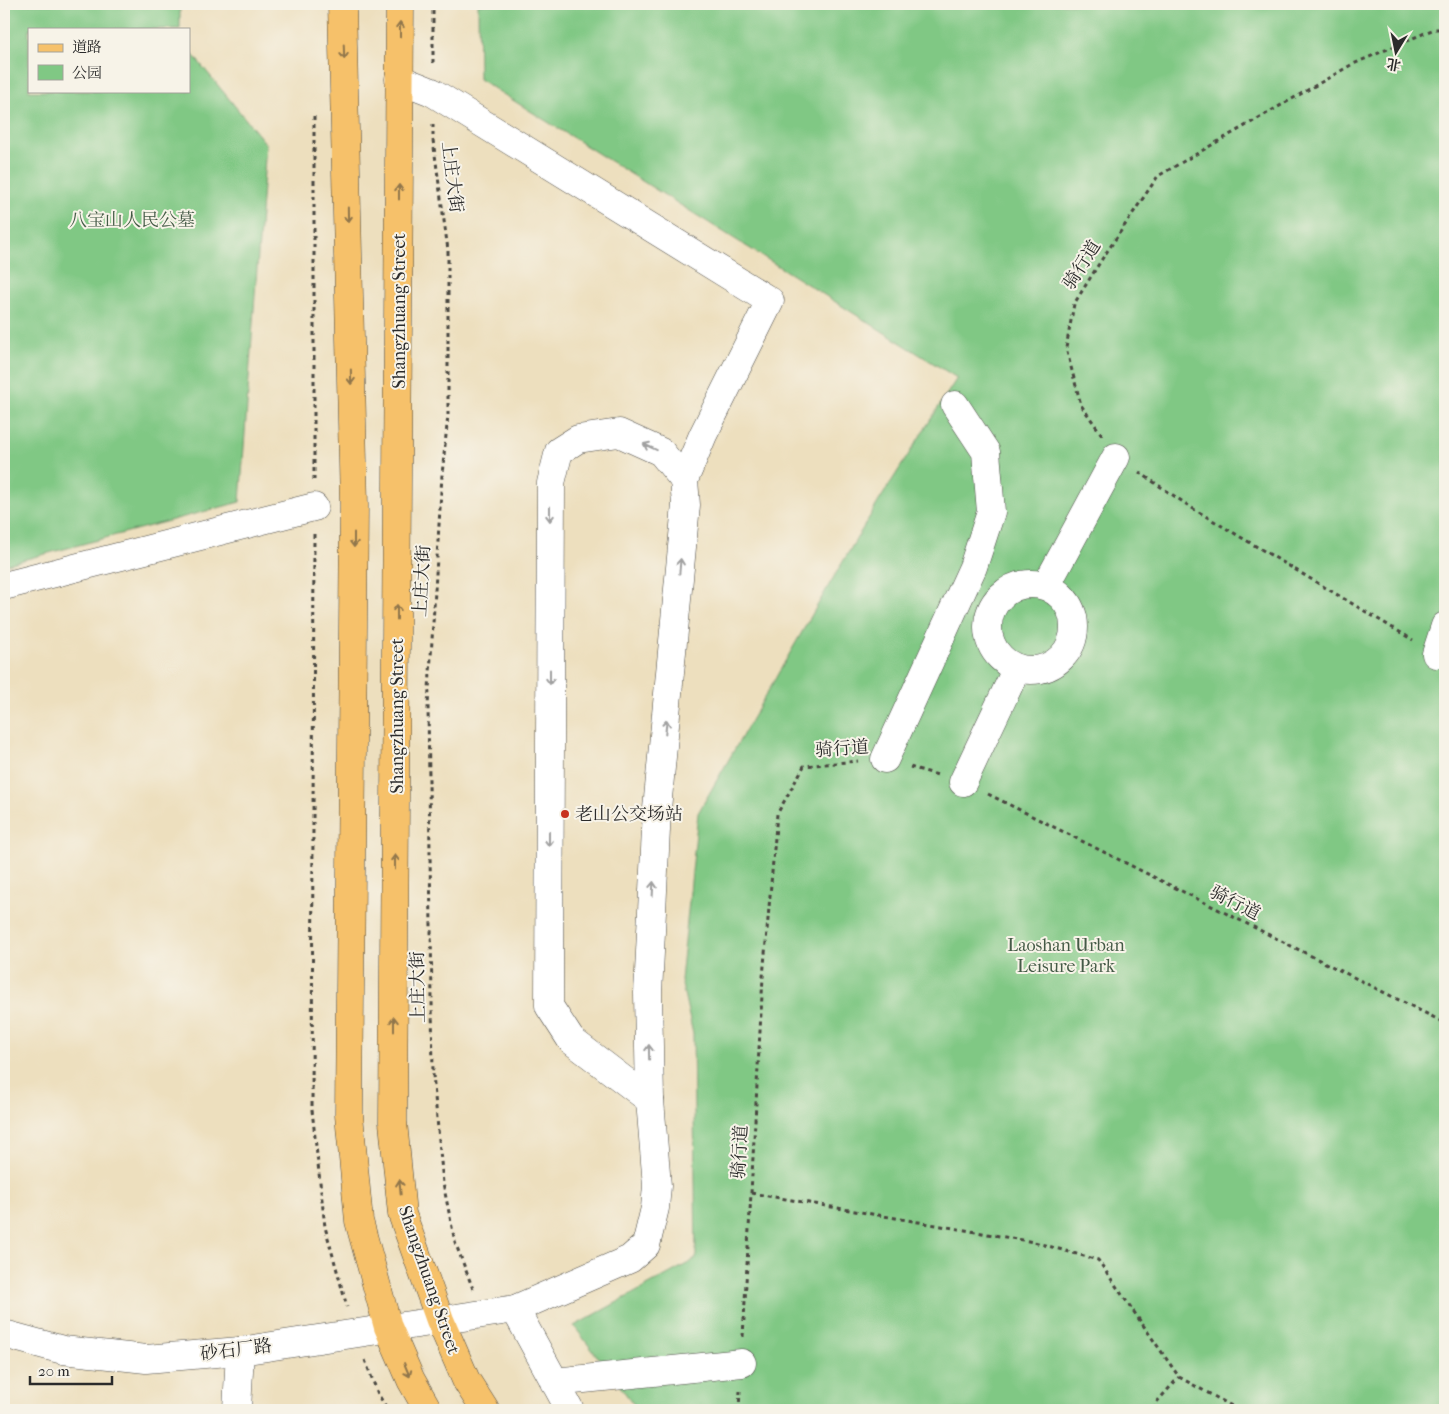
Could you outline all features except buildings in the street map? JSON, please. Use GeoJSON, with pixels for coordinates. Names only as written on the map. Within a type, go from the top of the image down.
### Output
{"type":"FeatureCollection","features":[{"type":"Feature","properties":{"kind":"main road"},"geometry":{"type":"LineString","coordinates":[[342,4],[354,506],[350,1114],[359,1221],[388,1327],[411,1380],[428,1410]]}},
{"type":"Feature","properties":{"kind":"main road","name":"Shangzhuang Street"},"geometry":{"type":"LineString","coordinates":[[400,4],[393,1122],[402,1214],[440,1320],[466,1380],[485,1410]]}},
{"type":"Feature","properties":{"kind":"street"},"geometry":{"type":"LineString","coordinates":[[399,79],[432,92],[770,301],[703,435],[684,480],[661,452],[619,433],[578,439],[559,451],[550,483],[549,1006],[571,1040],[650,1100]]}},
{"type":"Feature","properties":{"kind":"street"},"geometry":{"type":"LineString","coordinates":[[885,759],[973,567],[991,512],[986,452],[954,405]]}},
{"type":"Feature","properties":{"kind":"street"},"geometry":{"type":"LineString","coordinates":[[1046,586],[1116,457]]}},
{"type":"Feature","properties":{"kind":"street","name":"砂石厂路"},"geometry":{"type":"LineString","coordinates":[[4,1334],[62,1350],[146,1359],[240,1351],[515,1309],[630,1259],[646,1245],[656,1208],[657,1186],[650,1100],[648,992],[657,809],[686,505],[684,480]]}},
{"type":"Feature","properties":{"kind":"street"},"geometry":{"type":"LineString","coordinates":[[4,586],[314,507]]}},
{"type":"Feature","properties":{"kind":"street"},"geometry":{"type":"LineString","coordinates":[[1033,584],[1046,586],[1059,594],[1069,606],[1074,620],[1074,635],[1069,649],[1060,660],[1046,668],[1032,671],[1017,668],[1005,662],[995,652],[989,639],[987,626],[990,612],[996,601],[1006,591],[1019,585],[1033,584]]}},
{"type":"Feature","properties":{"kind":"street"},"geometry":{"type":"LineString","coordinates":[[1436,654],[1445,626]]}},
{"type":"Feature","properties":{"kind":"street"},"geometry":{"type":"LineString","coordinates":[[963,782],[1017,668]]}},
{"type":"Feature","properties":{"kind":"street"},"geometry":{"type":"LineString","coordinates":[[515,1309],[570,1410]]}},
{"type":"Feature","properties":{"kind":"street"},"geometry":{"type":"LineString","coordinates":[[237,1410],[240,1351]]}},
{"type":"Feature","properties":{"kind":"street"},"geometry":{"type":"LineString","coordinates":[[554,1382],[742,1363]]}},
{"type":"Feature","properties":{"kind":"path","name":"上庄大街"},"geometry":{"type":"LineString","coordinates":[[433,4],[433,140],[448,250],[448,415],[442,475],[428,706],[433,1075],[443,1183],[455,1242],[484,1315]]}},
{"type":"Feature","properties":{"kind":"path","name":"骑行道"},"geometry":{"type":"LineString","coordinates":[[1436,654],[1192,508],[1116,457],[1081,404],[1066,348],[1074,304],[1158,176],[1351,65],[1434,29],[1445,29]]}},
{"type":"Feature","properties":{"kind":"path"},"geometry":{"type":"LineString","coordinates":[[314,104],[312,1110],[325,1227],[354,1333],[378,1394],[388,1410]]}},
{"type":"Feature","properties":{"kind":"path","name":"骑行道"},"geometry":{"type":"LineString","coordinates":[[739,1410],[763,977],[776,814],[804,766],[885,759],[963,782],[1445,1024]]}},
{"type":"Feature","properties":{"kind":"path"},"geometry":{"type":"LineString","coordinates":[[751,1193],[1034,1242],[1098,1260],[1179,1377],[1238,1410]]}},
{"type":"Feature","properties":{"kind":"path"},"geometry":{"type":"LineString","coordinates":[[1155,1410],[1156,1403],[1179,1377]]}},
{"type":"Feature","properties":{"kind":"green space","name":"八宝山人民公墓"},"geometry":{"type":"Polygon","coordinates":[[[4,4],[180,4],[180,28],[28,28],[28,92],[190,92],[190,51],[266,144],[240,502],[4,565],[4,4]]]}},
{"type":"Feature","properties":{"kind":"green space","name":"Laoshan Urban Leisure Park"},"geometry":{"type":"Polygon","coordinates":[[[478,4],[1445,4],[1445,1410],[638,1410],[574,1326],[696,1259],[693,1034],[681,980],[698,813],[879,501],[957,378],[479,79],[478,4]]]}},
{"type":"Feature","properties":{"kind":"place","name":"老山公交场站"},"geometry":{"type":"Point","coordinates":[565,814]}}]}
